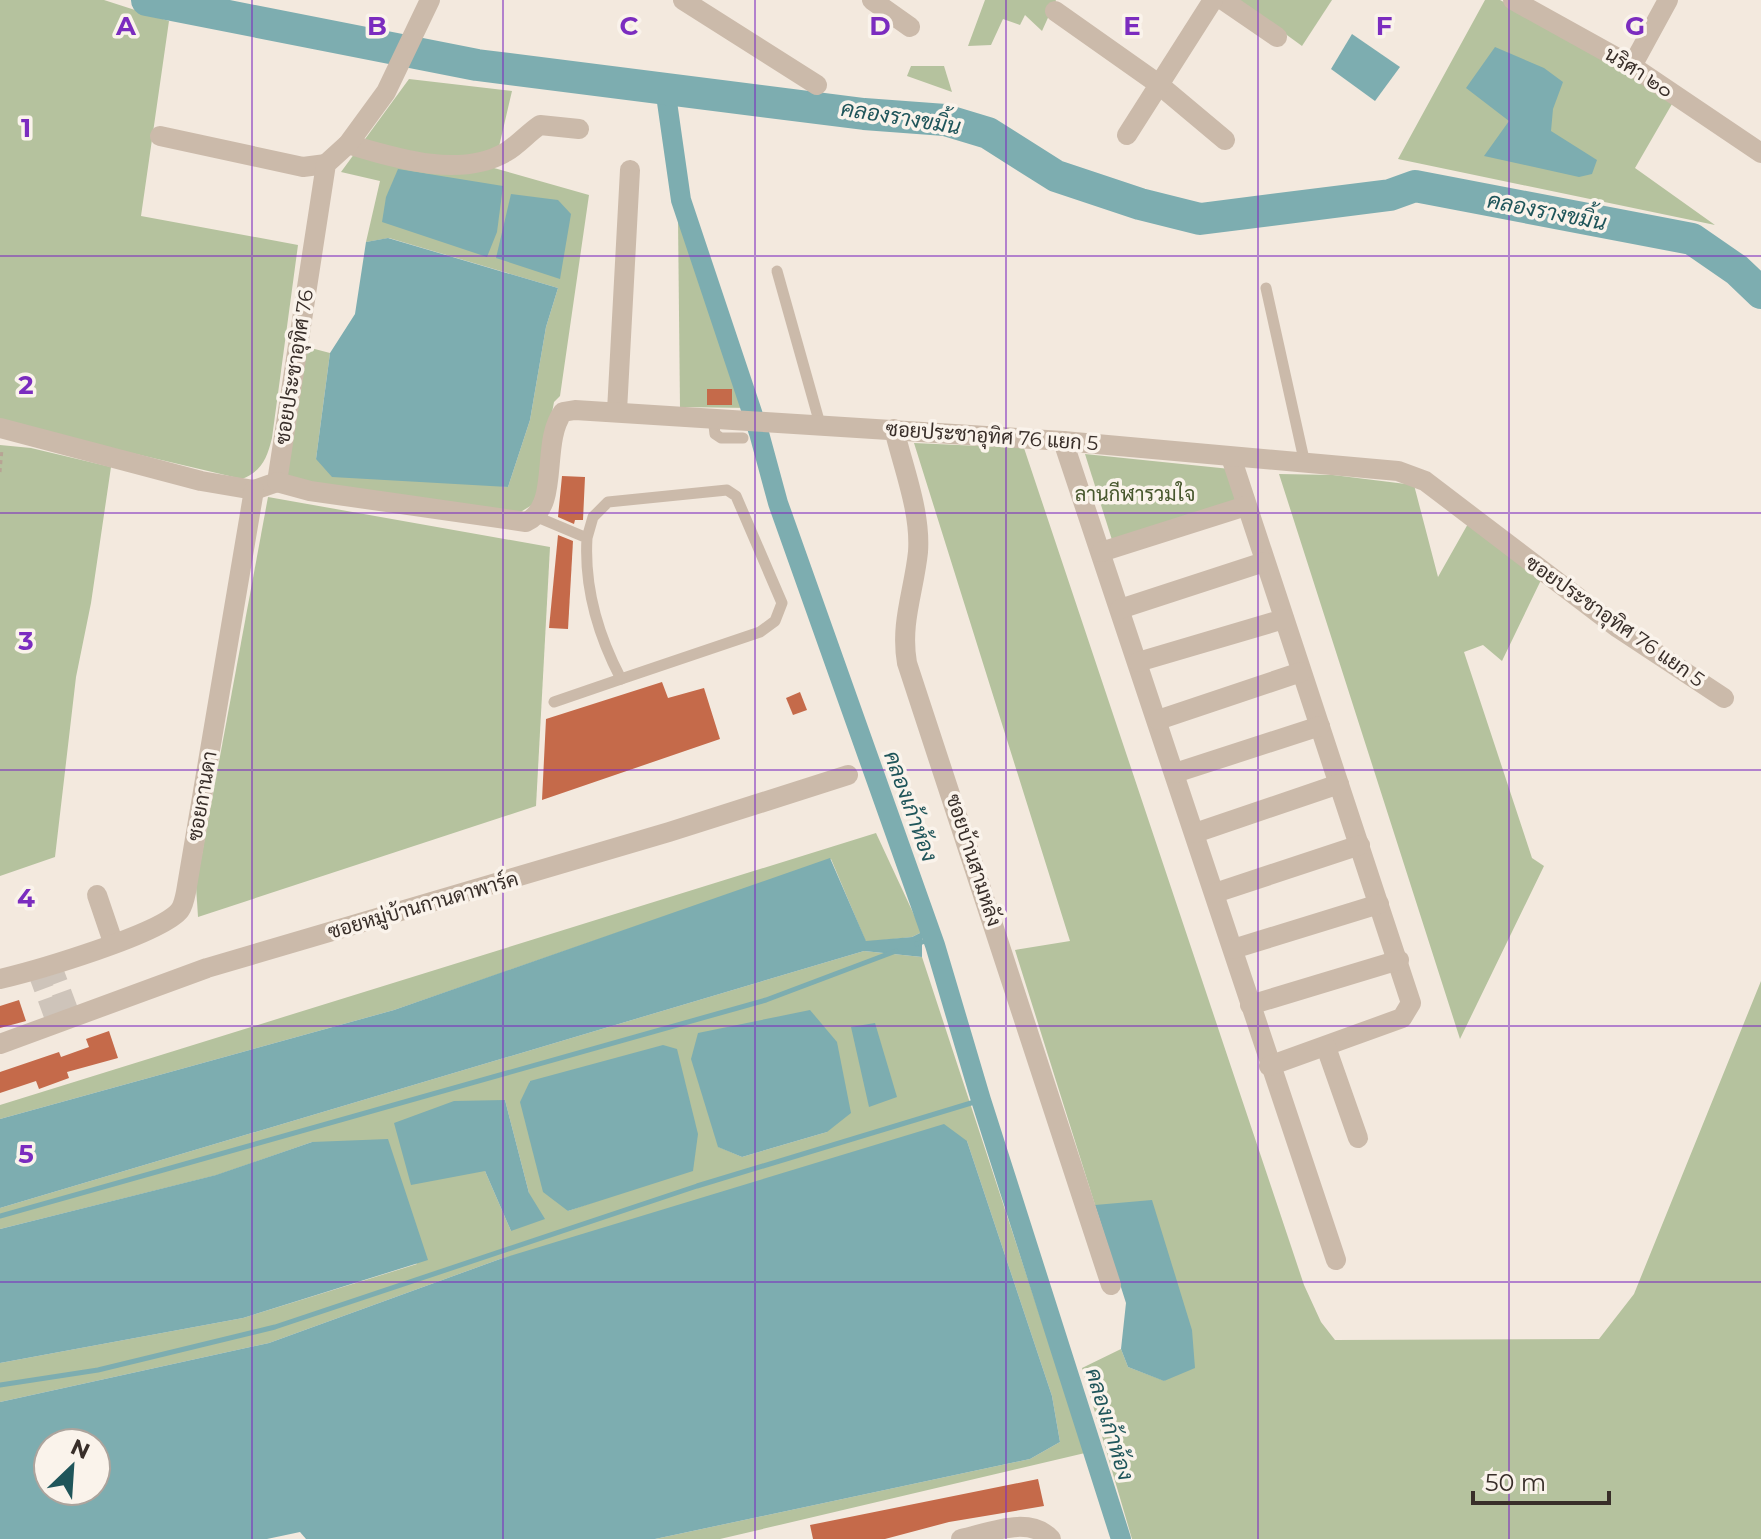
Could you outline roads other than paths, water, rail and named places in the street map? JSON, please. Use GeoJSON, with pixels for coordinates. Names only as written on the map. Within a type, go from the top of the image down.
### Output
{"type":"FeatureCollection","features":[{"type":"Feature","properties":{"kind":"street"},"geometry":{"type":"LineString","coordinates":[[160,136],[303,167],[326,164],[348,144],[386,92],[430,0]]}},
{"type":"Feature","properties":{"kind":"street"},"geometry":{"type":"LineString","coordinates":[[683,0],[817,85]]}},
{"type":"Feature","properties":{"kind":"street"},"geometry":{"type":"LineString","coordinates":[[872,0],[910,27]]}},
{"type":"Feature","properties":{"kind":"street"},"geometry":{"type":"LineString","coordinates":[[1127,135],[1157,83],[1213,0]]}},
{"type":"Feature","properties":{"kind":"street"},"geometry":{"type":"LineString","coordinates":[[1223,0],[1277,37]]}},
{"type":"Feature","properties":{"kind":"street","name":"นริศา ๒๐"},"geometry":{"type":"LineString","coordinates":[[1513,0],[1632,66],[1761,153]]}},
{"type":"Feature","properties":{"kind":"street"},"geometry":{"type":"LineString","coordinates":[[1632,66],[1668,0]]}},
{"type":"Feature","properties":{"kind":"street"},"geometry":{"type":"LineString","coordinates":[[1055,11],[1157,83],[1225,140]]}},
{"type":"Feature","properties":{"kind":"street"},"geometry":{"type":"LineString","coordinates":[[348,144],[424,162],[479,162],[506,152],[540,125],[579,129]]}},
{"type":"Feature","properties":{"kind":"street","name":"ซอยประชาอุทิศ 76"},"geometry":{"type":"LineString","coordinates":[[277,482],[326,164]]}},
{"type":"Feature","properties":{"kind":"street"},"geometry":{"type":"LineString","coordinates":[[617,411],[630,170]]}},
{"type":"Feature","properties":{"kind":"street","name":"ซอยประชาอุทิศ 76 แยก 5"},"geometry":{"type":"LineString","coordinates":[[537,517],[545,502],[551,434],[563,412],[617,411],[713,417],[742,428],[776,421],[1063,441],[1413,474],[1618,628],[1724,698]]}},
{"type":"Feature","properties":{"kind":"street"},"geometry":{"type":"LineString","coordinates":[[2,428],[154,470],[254,490],[277,482],[310,491],[508,521],[526,522],[537,517]]}},
{"type":"Feature","properties":{"kind":"street","name":"ซอยบ้านสามหลัง"},"geometry":{"type":"LineString","coordinates":[[894,429],[917,526],[918,549],[903,627],[907,663],[1111,1285]]}},
{"type":"Feature","properties":{"kind":"street"},"geometry":{"type":"LineString","coordinates":[[1063,441],[1336,1260]]}},
{"type":"Feature","properties":{"kind":"street"},"geometry":{"type":"LineString","coordinates":[[1231,457],[1411,1003],[1409,1013],[1326,1047],[1269,1066]]}},
{"type":"Feature","properties":{"kind":"street","name":"ซอยกานดา"},"geometry":{"type":"LineString","coordinates":[[0,979],[150,929],[180,910],[186,892],[254,490]]}},
{"type":"Feature","properties":{"kind":"street"},"geometry":{"type":"LineString","coordinates":[[1101,552],[1246,506]]}},
{"type":"Feature","properties":{"kind":"street"},"geometry":{"type":"LineString","coordinates":[[1120,609],[1264,562]]}},
{"type":"Feature","properties":{"kind":"street"},"geometry":{"type":"LineString","coordinates":[[1138,662],[1284,619]]}},
{"type":"Feature","properties":{"kind":"street"},"geometry":{"type":"LineString","coordinates":[[1158,720],[1301,672]]}},
{"type":"Feature","properties":{"kind":"street"},"geometry":{"type":"LineString","coordinates":[[1175,773],[1320,726]]}},
{"type":"Feature","properties":{"kind":"street","name":"ซอยหมู่บ้านกานดาพาร์ค"},"geometry":{"type":"LineString","coordinates":[[0,1044],[207,968],[669,832],[848,775]]}},
{"type":"Feature","properties":{"kind":"street"},"geometry":{"type":"LineString","coordinates":[[1195,833],[1339,784]]}},
{"type":"Feature","properties":{"kind":"street"},"geometry":{"type":"LineString","coordinates":[[1215,893],[1360,845]]}},
{"type":"Feature","properties":{"kind":"street"},"geometry":{"type":"LineString","coordinates":[[97,895],[113,942]]}},
{"type":"Feature","properties":{"kind":"street"},"geometry":{"type":"LineString","coordinates":[[1233,949],[1379,904]]}},
{"type":"Feature","properties":{"kind":"street"},"geometry":{"type":"LineString","coordinates":[[1250,1005],[1399,960]]}},
{"type":"Feature","properties":{"kind":"street"},"geometry":{"type":"LineString","coordinates":[[1326,1047],[1358,1138]]}},
{"type":"Feature","properties":{"kind":"street"},"geometry":{"type":"LineString","coordinates":[[961,1539],[1022,1526],[1038,1530],[1051,1539]]}},
{"type":"Feature","properties":{"kind":"lane"},"geometry":{"type":"LineString","coordinates":[[777,271],[820,424]]}},
{"type":"Feature","properties":{"kind":"lane"},"geometry":{"type":"LineString","coordinates":[[1266,288],[1305,464]]}},
{"type":"Feature","properties":{"kind":"lane"},"geometry":{"type":"LineString","coordinates":[[554,702],[760,632],[775,621],[782,603],[736,496],[727,490],[608,502],[593,517],[585,562],[593,609],[606,650],[621,679]]}},
{"type":"Feature","properties":{"kind":"lane"},"geometry":{"type":"LineString","coordinates":[[537,517],[587,538]]}},
{"type":"Feature","properties":{"kind":"water"},"geometry":{"type":"Polygon","coordinates":[[[1352,34],[1400,67],[1375,101],[1331,69],[1352,34]]]}},
{"type":"Feature","properties":{"kind":"water"},"geometry":{"type":"Polygon","coordinates":[[[1495,47],[1544,68],[1563,82],[1553,109],[1551,131],[1597,160],[1592,174],[1579,177],[1484,156],[1509,121],[1466,88],[1495,47]]]}},
{"type":"Feature","properties":{"kind":"water"},"geometry":{"type":"Polygon","coordinates":[[[398,169],[503,186],[497,232],[487,257],[382,222],[386,197],[398,169]]]}},
{"type":"Feature","properties":{"kind":"water"},"geometry":{"type":"Polygon","coordinates":[[[511,194],[558,200],[571,214],[560,279],[496,258],[511,194]]]}},
{"type":"Feature","properties":{"kind":"water"},"geometry":{"type":"Polygon","coordinates":[[[388,238],[558,288],[546,327],[530,420],[508,487],[332,477],[316,459],[330,353],[355,314],[366,242],[388,238]]]}},
{"type":"Feature","properties":{"kind":"water"},"geometry":{"type":"Polygon","coordinates":[[[830,858],[866,941],[912,937],[922,932],[922,957],[864,951],[0,1208],[0,1119],[394,1010],[830,858]]]}},
{"type":"Feature","properties":{"kind":"water"},"geometry":{"type":"Polygon","coordinates":[[[810,1010],[837,1042],[851,1113],[827,1132],[742,1157],[718,1147],[691,1059],[698,1033],[810,1010]]]}},
{"type":"Feature","properties":{"kind":"water"},"geometry":{"type":"Polygon","coordinates":[[[875,1023],[897,1097],[869,1107],[851,1027],[875,1023]]]}},
{"type":"Feature","properties":{"kind":"water"},"geometry":{"type":"Polygon","coordinates":[[[663,1045],[677,1049],[698,1134],[693,1171],[568,1211],[543,1192],[520,1102],[530,1081],[663,1045]]]}},
{"type":"Feature","properties":{"kind":"water"},"geometry":{"type":"Polygon","coordinates":[[[505,1100],[529,1193],[545,1219],[511,1231],[485,1171],[411,1185],[394,1123],[454,1101],[505,1100]]]}},
{"type":"Feature","properties":{"kind":"water"},"geometry":{"type":"Polygon","coordinates":[[[944,1124],[967,1141],[1052,1396],[1060,1442],[1030,1459],[655,1539],[306,1539],[300,1532],[267,1539],[0,1539],[0,1402],[269,1343],[500,1259],[944,1124]]]}},
{"type":"Feature","properties":{"kind":"water"},"geometry":{"type":"Polygon","coordinates":[[[388,1139],[428,1260],[243,1318],[0,1363],[0,1229],[216,1175],[312,1142],[388,1139]]]}},
{"type":"Feature","properties":{"kind":"water"},"geometry":{"type":"Polygon","coordinates":[[[1152,1200],[1192,1330],[1195,1368],[1164,1381],[1128,1367],[1121,1349],[1126,1303],[1095,1205],[1152,1200]]]}},
{"type":"Feature","properties":{"kind":"waterway","name":"คลองรางขมิ้น"},"geometry":{"type":"LineString","coordinates":[[147,0],[477,65],[864,114],[945,120],[988,133],[1056,176],[1140,204],[1200,219],[1390,195],[1415,186],[1692,239],[1737,270],[1761,293]]}},
{"type":"Feature","properties":{"kind":"waterway","name":"คลองเก้าห้อง"},"geometry":{"type":"LineString","coordinates":[[665,88],[681,200],[759,433],[778,503],[935,945],[981,1100],[1121,1539]]}},
{"type":"Feature","properties":{"kind":"waterway"},"geometry":{"type":"LineString","coordinates":[[917,944],[933,938]]}},
{"type":"Feature","properties":{"kind":"waterway"},"geometry":{"type":"LineString","coordinates":[[0,1216],[766,1000],[896,951]]}},
{"type":"Feature","properties":{"kind":"waterway"},"geometry":{"type":"LineString","coordinates":[[0,1385],[98,1370],[275,1327],[697,1186],[981,1100]]}},
{"type":"Feature","properties":{"kind":"tunnel"},"geometry":{"type":"LineString","coordinates":[[51,964],[71,1018]]}},
{"type":"Feature","properties":{"kind":"tunnel"},"geometry":{"type":"LineString","coordinates":[[37,970],[57,1024]]}},
{"type":"Feature","properties":{"kind":"park label","name":"ลานกีฬารวมใจ"},"geometry":{"type":"Point","coordinates":[1135,494]}}]}
